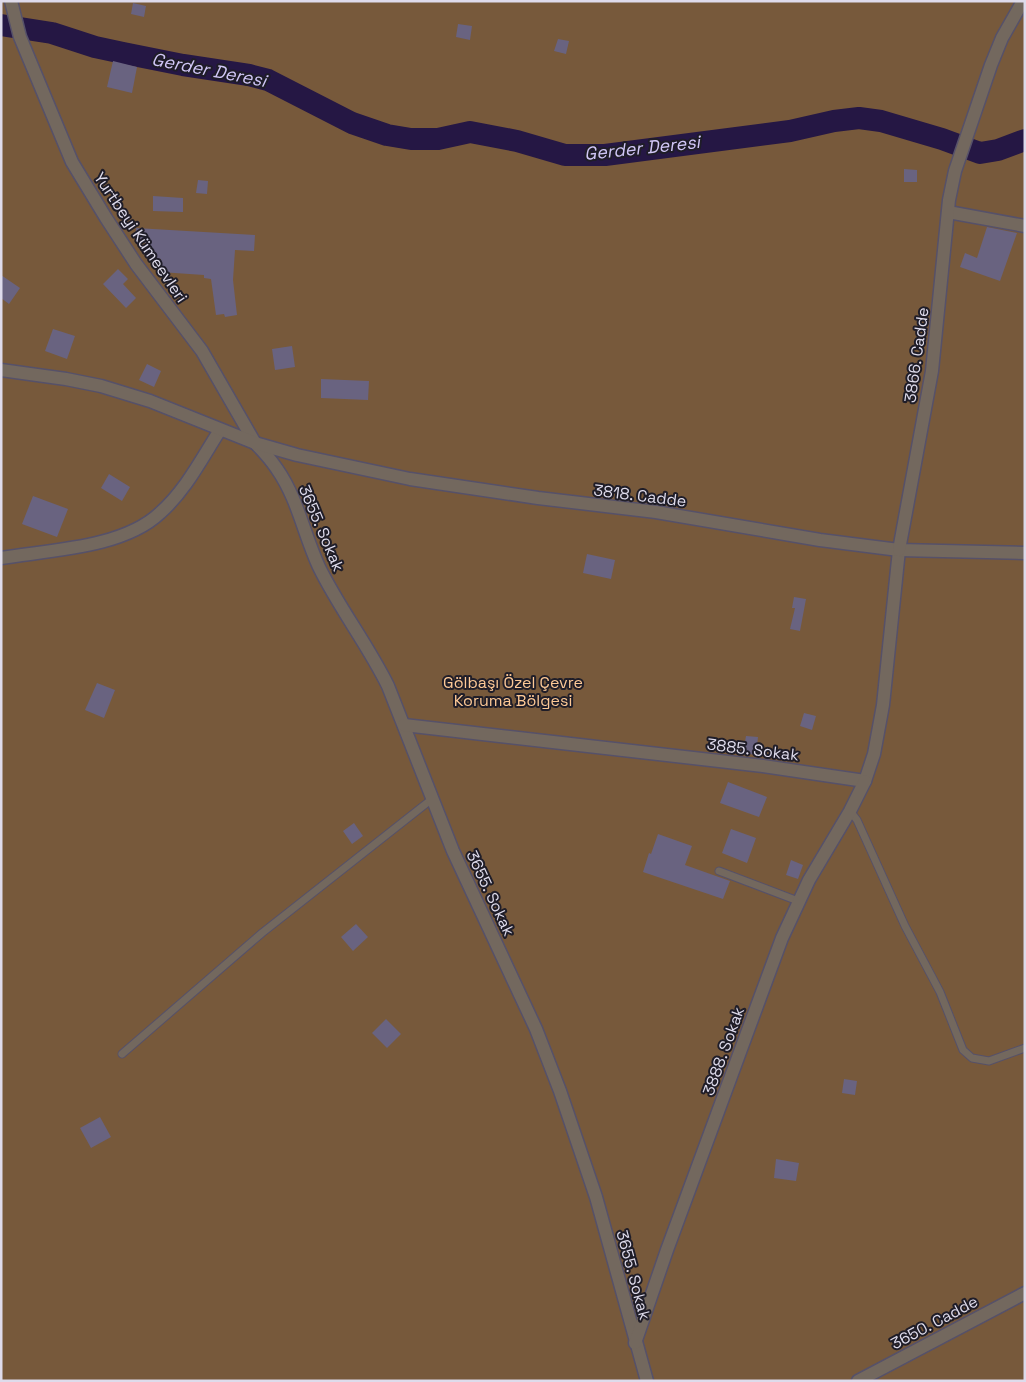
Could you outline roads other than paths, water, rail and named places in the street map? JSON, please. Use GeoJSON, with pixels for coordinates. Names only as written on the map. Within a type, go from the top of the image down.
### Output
{"type":"FeatureCollection","features":[{"type":"Feature","properties":{"kind":"street","name":"Yurtbeyi Kümeevleri"},"geometry":{"type":"LineString","coordinates":[[11,1],[20,37],[72,162],[136,264],[202,351],[255,443]]}},
{"type":"Feature","properties":{"kind":"street","name":"3866. Cadde"},"geometry":{"type":"LineString","coordinates":[[900,550],[932,371],[948,212],[957,163],[964,139],[1002,38],[1023,1]]}},
{"type":"Feature","properties":{"kind":"street"},"geometry":{"type":"LineString","coordinates":[[948,212],[1025,226]]}},
{"type":"Feature","properties":{"kind":"street"},"geometry":{"type":"LineString","coordinates":[[1,370],[101,386],[150,401],[255,443]]}},
{"type":"Feature","properties":{"kind":"street"},"geometry":{"type":"LineString","coordinates":[[1,558],[64,550],[125,534],[142,526],[160,513],[178,494],[220,430]]}},
{"type":"Feature","properties":{"kind":"street","name":"3818. Cadde"},"geometry":{"type":"LineString","coordinates":[[255,443],[297,455],[410,479],[538,498],[656,512],[810,538],[900,550],[1025,553]]}},
{"type":"Feature","properties":{"kind":"street","name":"3655. Sokak"},"geometry":{"type":"LineString","coordinates":[[255,443],[284,480],[319,566],[378,666],[404,725],[453,851],[536,1029],[564,1100],[596,1197],[647,1381]]}},
{"type":"Feature","properties":{"kind":"street"},"geometry":{"type":"LineString","coordinates":[[865,781],[874,754],[883,705],[900,550]]}},
{"type":"Feature","properties":{"kind":"street","name":"3885. Sokak"},"geometry":{"type":"LineString","coordinates":[[404,725],[763,766],[865,781]]}},
{"type":"Feature","properties":{"kind":"street","name":"3888. Sokak"},"geometry":{"type":"LineString","coordinates":[[636,1343],[667,1250],[770,969],[798,901],[850,811],[865,781]]}},
{"type":"Feature","properties":{"kind":"street","name":"3650. Cadde"},"geometry":{"type":"LineString","coordinates":[[858,1381],[1025,1293]]}},
{"type":"Feature","properties":{"kind":"lane"},"geometry":{"type":"LineString","coordinates":[[122,1054],[262,933],[432,799]]}},
{"type":"Feature","properties":{"kind":"lane"},"geometry":{"type":"LineString","coordinates":[[850,811],[858,820],[905,926],[940,992],[963,1050],[972,1058],[989,1061],[1025,1048]]}},
{"type":"Feature","properties":{"kind":"lane"},"geometry":{"type":"LineString","coordinates":[[718,871],[798,901]]}},
{"type":"Feature","properties":{"kind":"waterway","name":"Gerder Deresi"},"geometry":{"type":"LineString","coordinates":[[1,25],[52,33],[95,47],[123,53],[268,80],[352,123],[387,135],[411,139],[438,139],[470,132],[517,141],[565,155],[605,155],[790,131],[834,121],[859,118],[881,121],[942,139],[980,153],[998,150],[1025,140]]}},
{"type":"Feature","properties":{"kind":"park label","name":"Gölbaşı Özel Çevre Koruma Bölgesi"},"geometry":{"type":"Point","coordinates":[513,691]}}]}
